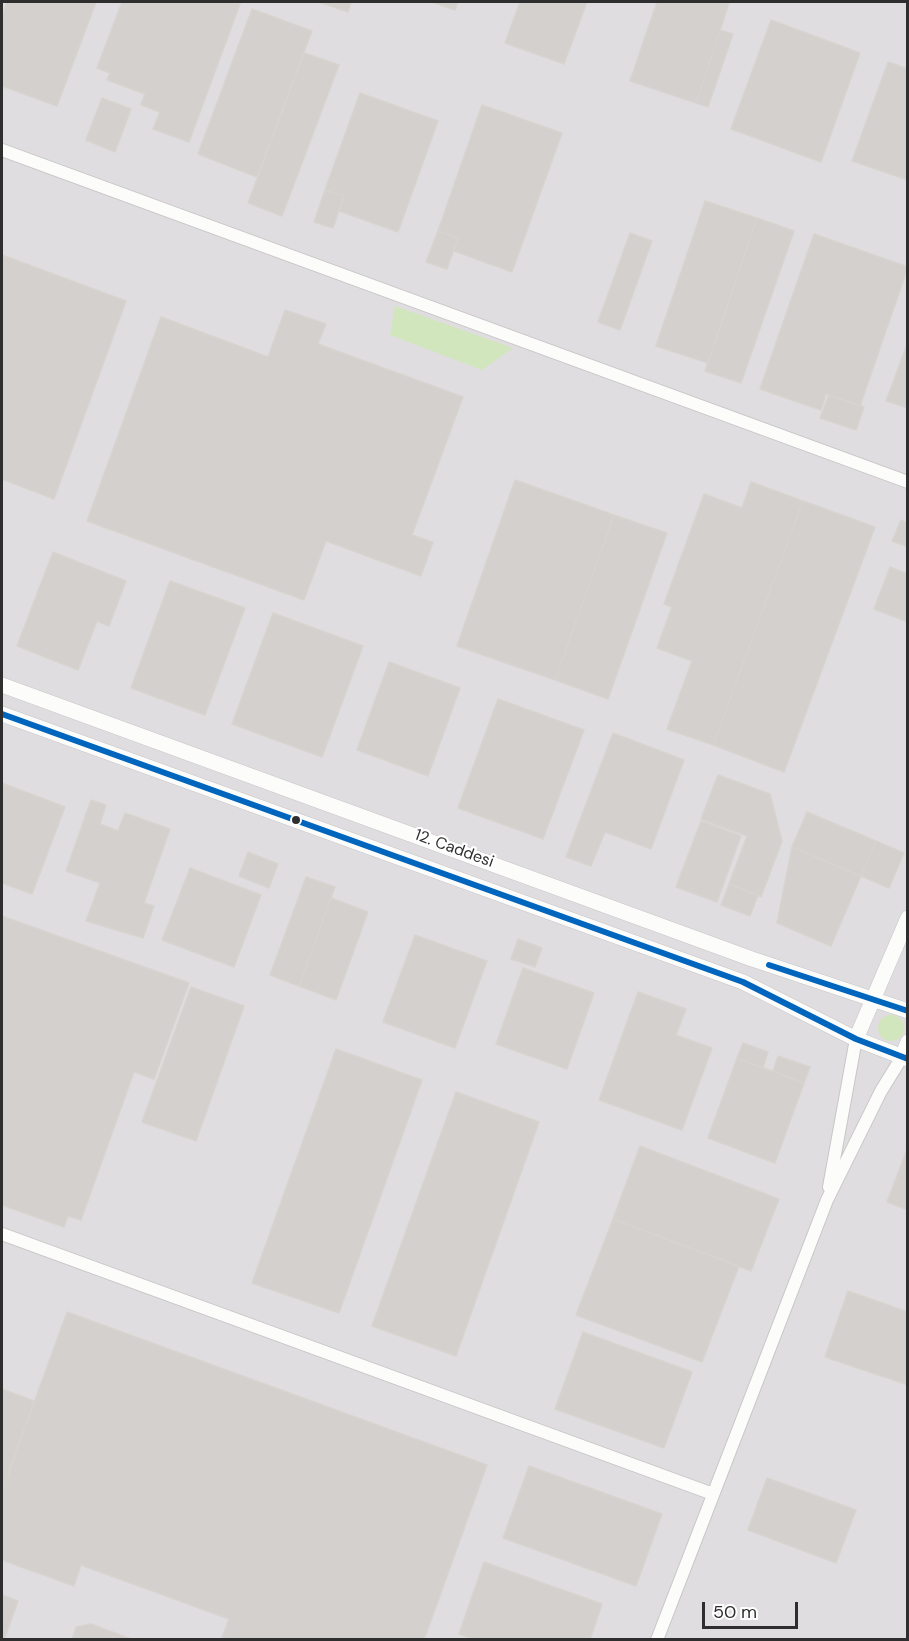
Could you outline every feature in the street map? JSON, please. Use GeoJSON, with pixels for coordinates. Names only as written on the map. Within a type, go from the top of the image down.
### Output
{"type":"FeatureCollection","features":[{"type":"Feature","properties":{"kind":"street"},"geometry":{"type":"LineString","coordinates":[[2,150],[908,482]]}},
{"type":"Feature","properties":{"kind":"street","name":"12. Caddesi"},"geometry":{"type":"LineString","coordinates":[[2,685],[752,959],[908,1011]]}},
{"type":"Feature","properties":{"kind":"street","name":"12. Caddesi"},"geometry":{"type":"LineString","coordinates":[[2,714],[743,982],[856,1039],[906,1053]]}},
{"type":"Feature","properties":{"kind":"street"},"geometry":{"type":"LineString","coordinates":[[827,1200],[856,1039],[871,998],[908,918]]}},
{"type":"Feature","properties":{"kind":"street"},"geometry":{"type":"LineString","coordinates":[[657,1640],[827,1200],[881,1091],[906,1053]]}},
{"type":"Feature","properties":{"kind":"street"},"geometry":{"type":"LineString","coordinates":[[2,1234],[712,1494]]}},
{"type":"Feature","properties":{"kind":"shaded area"},"geometry":{"type":"Polygon","coordinates":[[[2,2],[907,2],[907,1639],[2,1639],[2,2]]]}},
{"type":"Feature","properties":{"kind":"green space"},"geometry":{"type":"Polygon","coordinates":[[[395,306],[513,348],[482,370],[390,335],[395,306]]]}},
{"type":"Feature","properties":{"kind":"green space"},"geometry":{"type":"Polygon","coordinates":[[[891,1015],[900,1019],[904,1028],[900,1037],[891,1041],[882,1037],[878,1028],[882,1019],[891,1015]]]}},
{"type":"Feature","properties":{"kind":"building"},"geometry":{"type":"Polygon","coordinates":[[[7,2],[96,2],[57,106],[2,86],[2,16],[7,2]]]}},
{"type":"Feature","properties":{"kind":"building"},"geometry":{"type":"Polygon","coordinates":[[[122,2],[232,2],[240,4],[189,142],[153,129],[160,112],[141,105],[145,94],[107,80],[110,73],[97,68],[122,2]]]}},
{"type":"Feature","properties":{"kind":"building"},"geometry":{"type":"Polygon","coordinates":[[[319,2],[351,2],[348,12],[319,2]]]}},
{"type":"Feature","properties":{"kind":"building"},"geometry":{"type":"Polygon","coordinates":[[[432,2],[458,2],[455,10],[432,2]]]}},
{"type":"Feature","properties":{"kind":"building"},"geometry":{"type":"Polygon","coordinates":[[[520,2],[587,2],[564,64],[505,43],[520,2]]]}},
{"type":"Feature","properties":{"kind":"building"},"geometry":{"type":"Polygon","coordinates":[[[657,2],[729,3],[696,103],[630,81],[657,2]]]}},
{"type":"Feature","properties":{"kind":"building"},"geometry":{"type":"Polygon","coordinates":[[[252,9],[312,31],[257,177],[198,154],[252,9]]]}},
{"type":"Feature","properties":{"kind":"building"},"geometry":{"type":"Polygon","coordinates":[[[771,20],[860,53],[821,162],[731,129],[771,20]]]}},
{"type":"Feature","properties":{"kind":"building"},"geometry":{"type":"Polygon","coordinates":[[[720,30],[733,34],[708,107],[696,103],[720,30]]]}},
{"type":"Feature","properties":{"kind":"building"},"geometry":{"type":"Polygon","coordinates":[[[304,53],[339,65],[282,216],[248,203],[304,53]]]}},
{"type":"Feature","properties":{"kind":"building"},"geometry":{"type":"Polygon","coordinates":[[[888,62],[908,69],[908,180],[852,161],[888,62]]]}},
{"type":"Feature","properties":{"kind":"building"},"geometry":{"type":"Polygon","coordinates":[[[360,93],[438,121],[398,232],[339,211],[344,196],[325,190],[360,93]]]}},
{"type":"Feature","properties":{"kind":"building"},"geometry":{"type":"Polygon","coordinates":[[[102,98],[131,109],[115,152],[86,140],[102,98]]]}},
{"type":"Feature","properties":{"kind":"building"},"geometry":{"type":"Polygon","coordinates":[[[482,105],[562,133],[512,272],[454,251],[458,238],[438,231],[482,105]]]}},
{"type":"Feature","properties":{"kind":"building"},"geometry":{"type":"Polygon","coordinates":[[[325,190],[344,196],[333,228],[314,222],[325,190]]]}},
{"type":"Feature","properties":{"kind":"building"},"geometry":{"type":"Polygon","coordinates":[[[705,201],[757,218],[708,363],[656,346],[705,201]]]}},
{"type":"Feature","properties":{"kind":"building"},"geometry":{"type":"Polygon","coordinates":[[[757,218],[794,231],[741,383],[705,371],[757,218]]]}},
{"type":"Feature","properties":{"kind":"building"},"geometry":{"type":"Polygon","coordinates":[[[438,231],[458,238],[447,269],[426,262],[438,231]]]}},
{"type":"Feature","properties":{"kind":"building"},"geometry":{"type":"Polygon","coordinates":[[[630,233],[652,241],[620,330],[598,322],[630,233]]]}},
{"type":"Feature","properties":{"kind":"building"},"geometry":{"type":"Polygon","coordinates":[[[814,234],[908,267],[860,406],[826,394],[821,410],[760,389],[814,234]]]}},
{"type":"Feature","properties":{"kind":"building"},"geometry":{"type":"Polygon","coordinates":[[[2,255],[126,301],[54,499],[2,479],[2,255]]]}},
{"type":"Feature","properties":{"kind":"building"},"geometry":{"type":"Polygon","coordinates":[[[285,310],[326,324],[318,344],[463,397],[412,535],[433,542],[421,576],[326,541],[304,600],[87,521],[161,317],[268,357],[285,310]]]}},
{"type":"Feature","properties":{"kind":"building"},"geometry":{"type":"Polygon","coordinates":[[[908,342],[908,408],[886,401],[908,342]]]}},
{"type":"Feature","properties":{"kind":"building"},"geometry":{"type":"Polygon","coordinates":[[[829,395],[864,407],[856,430],[820,418],[829,395]]]}},
{"type":"Feature","properties":{"kind":"building"},"geometry":{"type":"Polygon","coordinates":[[[515,480],[614,515],[555,680],[457,646],[515,480]]]}},
{"type":"Feature","properties":{"kind":"building"},"geometry":{"type":"Polygon","coordinates":[[[751,482],[803,501],[713,745],[667,729],[692,661],[657,648],[672,607],[664,604],[704,494],[742,508],[751,482]]]}},
{"type":"Feature","properties":{"kind":"building"},"geometry":{"type":"Polygon","coordinates":[[[803,501],[875,527],[784,772],[713,745],[803,501]]]}},
{"type":"Feature","properties":{"kind":"building"},"geometry":{"type":"Polygon","coordinates":[[[614,515],[667,533],[608,699],[555,680],[614,515]]]}},
{"type":"Feature","properties":{"kind":"building"},"geometry":{"type":"Polygon","coordinates":[[[901,520],[908,523],[908,547],[892,541],[901,520]]]}},
{"type":"Feature","properties":{"kind":"building"},"geometry":{"type":"Polygon","coordinates":[[[53,552],[126,581],[109,626],[97,621],[78,670],[17,646],[53,552]]]}},
{"type":"Feature","properties":{"kind":"building"},"geometry":{"type":"Polygon","coordinates":[[[890,567],[908,574],[908,622],[874,609],[890,567]]]}},
{"type":"Feature","properties":{"kind":"building"},"geometry":{"type":"Polygon","coordinates":[[[170,581],[245,608],[205,715],[131,688],[170,581]]]}},
{"type":"Feature","properties":{"kind":"building"},"geometry":{"type":"Polygon","coordinates":[[[273,613],[363,646],[322,757],[232,724],[273,613]]]}},
{"type":"Feature","properties":{"kind":"building"},"geometry":{"type":"Polygon","coordinates":[[[389,662],[460,688],[428,776],[357,750],[389,662]]]}},
{"type":"Feature","properties":{"kind":"building"},"geometry":{"type":"Polygon","coordinates":[[[498,699],[584,730],[543,839],[458,808],[498,699]]]}},
{"type":"Feature","properties":{"kind":"building"},"geometry":{"type":"Polygon","coordinates":[[[613,733],[684,760],[651,849],[605,832],[591,866],[566,857],[613,733]]]}},
{"type":"Feature","properties":{"kind":"building"},"geometry":{"type":"Polygon","coordinates":[[[718,775],[770,794],[782,841],[761,897],[729,884],[747,836],[701,819],[718,775]]]}},
{"type":"Feature","properties":{"kind":"building"},"geometry":{"type":"Polygon","coordinates":[[[2,783],[65,807],[32,894],[2,883],[2,783]]]}},
{"type":"Feature","properties":{"kind":"building"},"geometry":{"type":"Polygon","coordinates":[[[91,800],[106,805],[100,824],[118,831],[125,813],[170,829],[144,903],[154,906],[143,938],[86,921],[100,883],[66,871],[91,800]]]}},
{"type":"Feature","properties":{"kind":"building"},"geometry":{"type":"Polygon","coordinates":[[[807,812],[876,841],[861,876],[792,847],[807,812]]]}},
{"type":"Feature","properties":{"kind":"building"},"geometry":{"type":"Polygon","coordinates":[[[701,821],[741,836],[717,902],[676,887],[701,821]]]}},
{"type":"Feature","properties":{"kind":"building"},"geometry":{"type":"Polygon","coordinates":[[[876,841],[904,853],[889,888],[861,876],[876,841]]]}},
{"type":"Feature","properties":{"kind":"building"},"geometry":{"type":"Polygon","coordinates":[[[792,847],[861,876],[831,946],[777,923],[792,847]]]}},
{"type":"Feature","properties":{"kind":"building"},"geometry":{"type":"Polygon","coordinates":[[[248,852],[278,864],[269,888],[239,876],[248,852]]]}},
{"type":"Feature","properties":{"kind":"building"},"geometry":{"type":"Polygon","coordinates":[[[190,868],[261,895],[234,967],[162,940],[190,868]]]}},
{"type":"Feature","properties":{"kind":"building"},"geometry":{"type":"Polygon","coordinates":[[[306,877],[335,887],[299,986],[270,975],[306,877]]]}},
{"type":"Feature","properties":{"kind":"building"},"geometry":{"type":"Polygon","coordinates":[[[729,884],[758,895],[750,916],[721,905],[729,884]]]}},
{"type":"Feature","properties":{"kind":"building"},"geometry":{"type":"Polygon","coordinates":[[[331,898],[368,912],[336,1000],[299,986],[331,898]]]}},
{"type":"Feature","properties":{"kind":"building"},"geometry":{"type":"Polygon","coordinates":[[[2,916],[189,983],[154,1079],[134,1072],[81,1220],[68,1216],[64,1227],[2,1205],[2,916]]]}},
{"type":"Feature","properties":{"kind":"building"},"geometry":{"type":"Polygon","coordinates":[[[415,935],[487,961],[455,1048],[383,1022],[415,935]]]}},
{"type":"Feature","properties":{"kind":"building"},"geometry":{"type":"Polygon","coordinates":[[[518,939],[542,948],[535,967],[511,959],[518,939]]]}},
{"type":"Feature","properties":{"kind":"building"},"geometry":{"type":"Polygon","coordinates":[[[523,968],[594,993],[567,1069],[496,1044],[523,968]]]}},
{"type":"Feature","properties":{"kind":"building"},"geometry":{"type":"Polygon","coordinates":[[[191,987],[244,1006],[196,1141],[142,1122],[191,987]]]}},
{"type":"Feature","properties":{"kind":"building"},"geometry":{"type":"Polygon","coordinates":[[[638,992],[686,1009],[676,1035],[712,1048],[682,1130],[599,1100],[638,992]]]}},
{"type":"Feature","properties":{"kind":"building"},"geometry":{"type":"Polygon","coordinates":[[[743,1043],[768,1052],[763,1068],[737,1058],[743,1043]]]}},
{"type":"Feature","properties":{"kind":"building"},"geometry":{"type":"Polygon","coordinates":[[[336,1049],[422,1080],[339,1313],[252,1283],[336,1049]]]}},
{"type":"Feature","properties":{"kind":"building"},"geometry":{"type":"Polygon","coordinates":[[[778,1056],[810,1067],[804,1083],[773,1071],[778,1056]]]}},
{"type":"Feature","properties":{"kind":"building"},"geometry":{"type":"Polygon","coordinates":[[[737,1058],[804,1083],[775,1163],[708,1138],[737,1058]]]}},
{"type":"Feature","properties":{"kind":"building"},"geometry":{"type":"Polygon","coordinates":[[[456,1092],[539,1122],[456,1356],[372,1326],[456,1092]]]}},
{"type":"Feature","properties":{"kind":"building"},"geometry":{"type":"Polygon","coordinates":[[[640,1146],[779,1199],[751,1271],[613,1219],[640,1146]]]}},
{"type":"Feature","properties":{"kind":"building"},"geometry":{"type":"Polygon","coordinates":[[[908,1147],[908,1210],[887,1202],[908,1147]]]}},
{"type":"Feature","properties":{"kind":"building"},"geometry":{"type":"Polygon","coordinates":[[[613,1219],[739,1266],[702,1362],[576,1315],[613,1219]]]}},
{"type":"Feature","properties":{"kind":"building"},"geometry":{"type":"Polygon","coordinates":[[[848,1291],[908,1312],[908,1385],[825,1357],[848,1291]]]}},
{"type":"Feature","properties":{"kind":"building"},"geometry":{"type":"Polygon","coordinates":[[[67,1312],[487,1465],[424,1640],[221,1640],[229,1619],[81,1565],[74,1586],[2,1560],[2,1491],[67,1312]]]}},
{"type":"Feature","properties":{"kind":"building"},"geometry":{"type":"Polygon","coordinates":[[[583,1332],[692,1372],[664,1448],[555,1409],[583,1332]]]}},
{"type":"Feature","properties":{"kind":"building"},"geometry":{"type":"Polygon","coordinates":[[[2,1389],[34,1401],[2,1491],[2,1389]]]}},
{"type":"Feature","properties":{"kind":"building"},"geometry":{"type":"Polygon","coordinates":[[[529,1466],[662,1514],[636,1586],[503,1538],[529,1466]]]}},
{"type":"Feature","properties":{"kind":"building"},"geometry":{"type":"Polygon","coordinates":[[[767,1478],[856,1510],[836,1563],[748,1530],[767,1478]]]}},
{"type":"Feature","properties":{"kind":"building"},"geometry":{"type":"Polygon","coordinates":[[[484,1562],[602,1604],[590,1640],[476,1640],[459,1634],[484,1562]]]}},
{"type":"Feature","properties":{"kind":"building"},"geometry":{"type":"Polygon","coordinates":[[[2,1595],[18,1601],[4,1640],[2,1640],[2,1595]]]}},
{"type":"Feature","properties":{"kind":"building"},"geometry":{"type":"Polygon","coordinates":[[[91,1624],[134,1640],[72,1640],[76,1627],[91,1624]]]}},
{"type":"Feature","properties":{"kind":"transit line"},"geometry":{"type":"LineString","coordinates":[[2,714],[743,982],[856,1039],[908,1059]]}},
{"type":"Feature","properties":{"kind":"transit line"},"geometry":{"type":"LineString","coordinates":[[769,965],[908,1011]]}}]}
